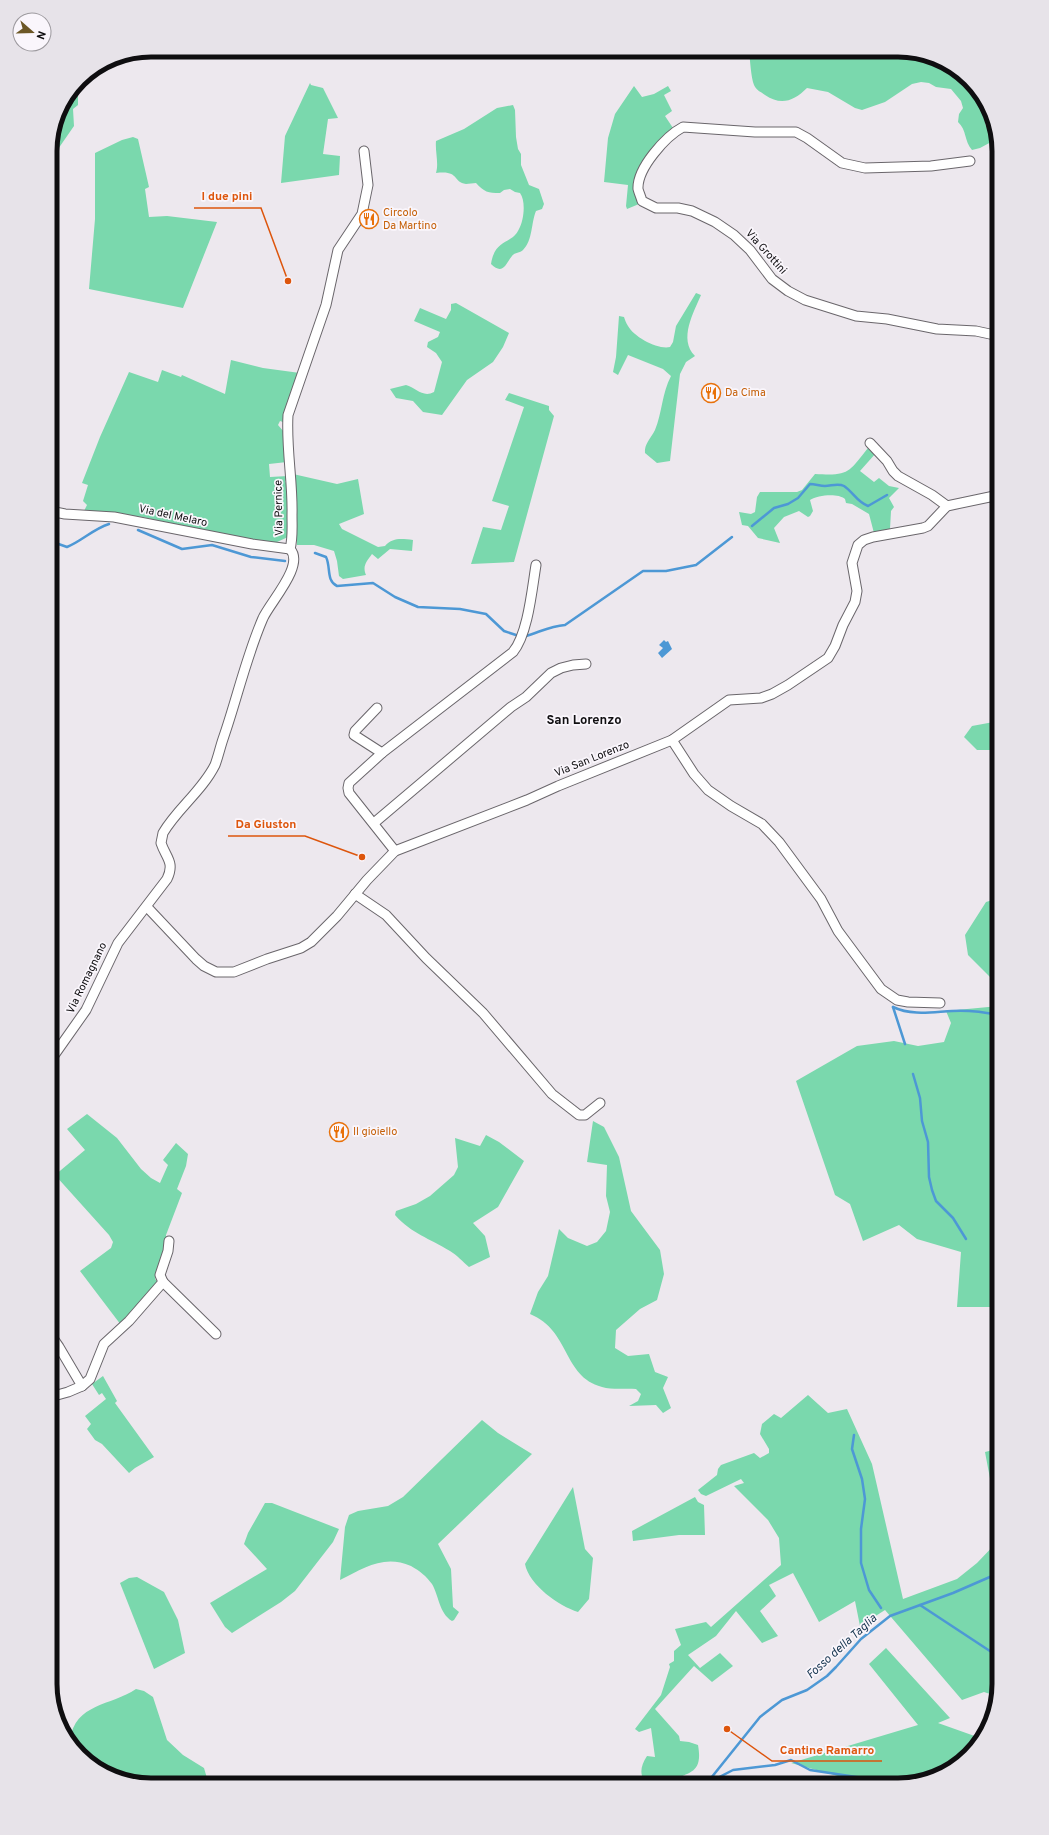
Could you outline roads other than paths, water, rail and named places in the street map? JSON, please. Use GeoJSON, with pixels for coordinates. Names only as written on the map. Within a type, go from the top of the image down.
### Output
{"type":"FeatureCollection","features":[{"type":"Feature","properties":{"kind":"street","name":"Via Grottini"},"geometry":{"type":"LineString","coordinates":[[970,160],[931,166],[865,168],[842,163],[796,132],[755,132],[683,127],[673,132],[653,155],[639,180],[638,189],[642,201],[656,208],[678,208],[692,211],[722,227],[734,235],[750,250],[772,279],[788,291],[805,300],[856,316],[887,319],[937,329],[976,331],[992,334]]}},
{"type":"Feature","properties":{"kind":"street","name":"Via Pernice"},"geometry":{"type":"LineString","coordinates":[[147,907],[171,871],[170,864],[160,843],[163,833],[215,765],[253,642],[268,608],[289,576],[294,565],[295,558],[291,551],[293,492],[287,434],[288,415],[326,305],[338,250],[362,214],[368,185],[364,151]]}},
{"type":"Feature","properties":{"kind":"street"},"geometry":{"type":"LineString","coordinates":[[870,443],[887,461],[898,476],[932,495],[947,506],[992,496]]}},
{"type":"Feature","properties":{"kind":"street","name":"Via San Lorenzo"},"geometry":{"type":"LineString","coordinates":[[147,907],[200,963],[210,970],[224,973],[234,972],[301,948],[311,942],[395,851],[527,800],[672,740],[729,700],[761,698],[772,694],[828,658],[855,602],[857,591],[852,563],[858,545],[864,540],[874,537],[928,526],[947,506]]}},
{"type":"Feature","properties":{"kind":"street","name":"Via del Melaro"},"geometry":{"type":"LineString","coordinates":[[57,512],[114,517],[291,551]]}},
{"type":"Feature","properties":{"kind":"street"},"geometry":{"type":"LineString","coordinates":[[395,851],[349,792],[349,783],[382,753],[513,652],[520,644],[524,632],[536,565]]}},
{"type":"Feature","properties":{"kind":"street"},"geometry":{"type":"LineString","coordinates":[[374,823],[526,696],[550,673],[561,668],[586,664]]}},
{"type":"Feature","properties":{"kind":"street"},"geometry":{"type":"LineString","coordinates":[[376,708],[355,731],[354,735],[382,753]]}},
{"type":"Feature","properties":{"kind":"street"},"geometry":{"type":"LineString","coordinates":[[672,740],[694,774],[708,790],[731,806],[762,824],[779,842],[821,899],[838,931],[881,989],[897,1000],[908,1002],[940,1002]]}},
{"type":"Feature","properties":{"kind":"street"},"geometry":{"type":"LineString","coordinates":[[356,894],[386,915],[426,958],[482,1013],[552,1094],[579,1115],[585,1115],[600,1103]]}},
{"type":"Feature","properties":{"kind":"street","name":"Via Romagnano"},"geometry":{"type":"LineString","coordinates":[[57,1051],[86,1010],[118,943],[147,907]]}},
{"type":"Feature","properties":{"kind":"street"},"geometry":{"type":"LineString","coordinates":[[169,1242],[168,1251],[160,1276],[163,1282],[216,1334]]}},
{"type":"Feature","properties":{"kind":"street"},"geometry":{"type":"LineString","coordinates":[[57,1395],[82,1386],[90,1379],[95,1370],[104,1344],[110,1336],[129,1321],[163,1282]]}},
{"type":"Feature","properties":{"kind":"street"},"geometry":{"type":"LineString","coordinates":[[57,1343],[82,1386]]}},
{"type":"Feature","properties":{"kind":"water"},"geometry":{"type":"Polygon","coordinates":[[[664,640],[666,642],[668,641],[672,649],[662,658],[658,653],[663,648],[659,645],[664,640]]]}},
{"type":"Feature","properties":{"kind":"waterway"},"geometry":{"type":"LineString","coordinates":[[752,526],[774,508],[788,504],[798,498],[810,484],[823,486],[842,485],[861,502],[868,506],[887,495]]}},
{"type":"Feature","properties":{"kind":"waterway"},"geometry":{"type":"LineString","coordinates":[[57,543],[67,547],[109,524]]}},
{"type":"Feature","properties":{"kind":"waterway"},"geometry":{"type":"LineString","coordinates":[[138,530],[182,549],[212,545],[251,557],[285,561]]}},
{"type":"Feature","properties":{"kind":"waterway"},"geometry":{"type":"LineString","coordinates":[[526,636],[565,625],[643,571],[666,571],[696,565],[732,537]]}},
{"type":"Feature","properties":{"kind":"waterway"},"geometry":{"type":"LineString","coordinates":[[315,553],[326,557],[331,581],[337,586],[373,583],[395,597],[418,607],[460,609],[486,614],[504,631],[519,636]]}},
{"type":"Feature","properties":{"kind":"waterway"},"geometry":{"type":"LineString","coordinates":[[893,1007],[907,1012],[930,1013],[964,1011],[992,1014]]}},
{"type":"Feature","properties":{"kind":"waterway"},"geometry":{"type":"LineString","coordinates":[[893,1007],[905,1044]]}},
{"type":"Feature","properties":{"kind":"waterway"},"geometry":{"type":"LineString","coordinates":[[913,1074],[920,1098],[922,1121],[928,1142],[929,1177],[932,1190],[936,1201],[953,1218],[966,1239]]}},
{"type":"Feature","properties":{"kind":"waterway"},"geometry":{"type":"LineString","coordinates":[[854,1435],[852,1449],[862,1479],[865,1499],[861,1529],[861,1563],[869,1590],[881,1608]]}},
{"type":"Feature","properties":{"kind":"waterway","name":"Fosso della Taglia"},"geometry":{"type":"LineString","coordinates":[[711,1778],[760,1717],[782,1700],[807,1690],[827,1676],[861,1639],[890,1616],[953,1593],[992,1576]]}},
{"type":"Feature","properties":{"kind":"waterway"},"geometry":{"type":"LineString","coordinates":[[920,1605],[992,1652]]}},
{"type":"Feature","properties":{"kind":"waterway"},"geometry":{"type":"LineString","coordinates":[[718,1778],[733,1770],[775,1765],[791,1760],[810,1770],[863,1778]]}},
{"type":"Feature","properties":{"kind":"place","name":"Circolo Da Martino"},"geometry":{"type":"Point","coordinates":[369,219]}},
{"type":"Feature","properties":{"kind":"place","name":"I due pini"},"geometry":{"type":"Point","coordinates":[288,281]}},
{"type":"Feature","properties":{"kind":"place","name":"Da Cima"},"geometry":{"type":"Point","coordinates":[711,393]}},
{"type":"Feature","properties":{"kind":"place","name":"Da Giuston"},"geometry":{"type":"Point","coordinates":[362,857]}},
{"type":"Feature","properties":{"kind":"place","name":"Il gioiello"},"geometry":{"type":"Point","coordinates":[339,1132]}},
{"type":"Feature","properties":{"kind":"place","name":"Cantine Ramarro"},"geometry":{"type":"Point","coordinates":[727,1729]}},
{"type":"Feature","properties":{"kind":"district","name":"San Lorenzo"},"geometry":{"type":"Point","coordinates":[584,721]}}]}
